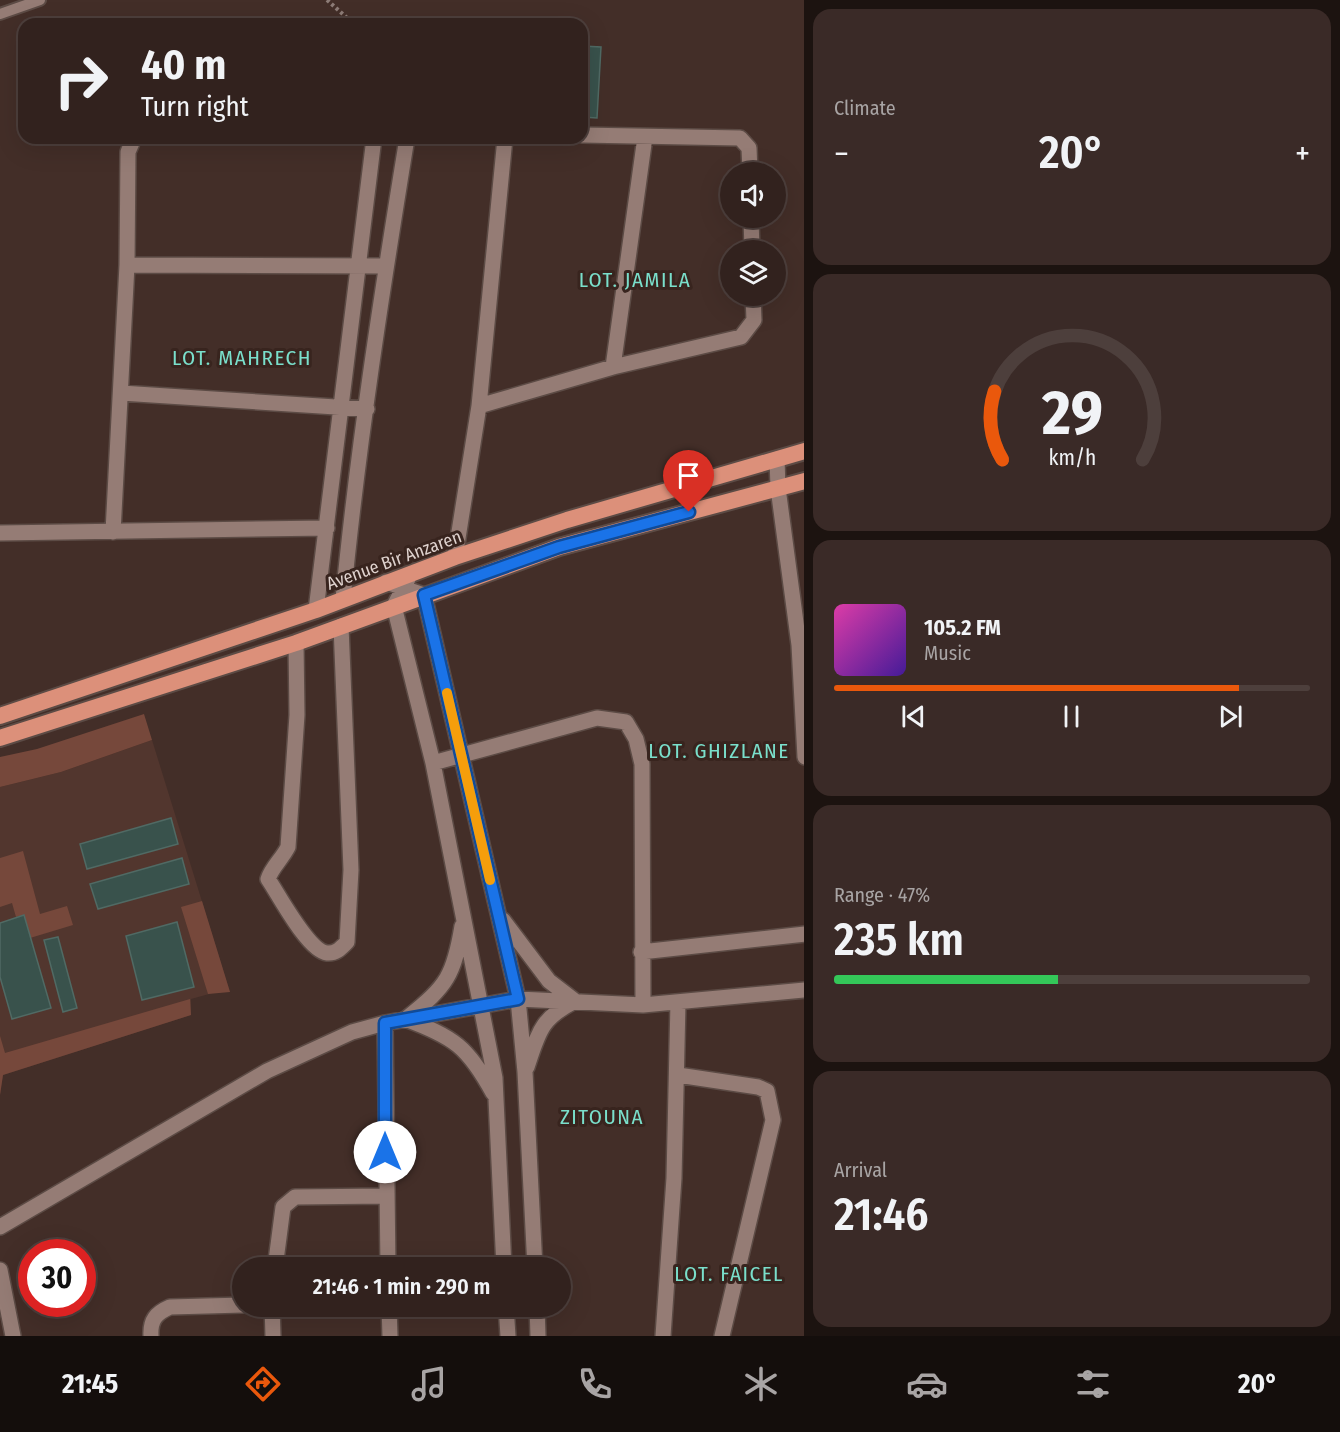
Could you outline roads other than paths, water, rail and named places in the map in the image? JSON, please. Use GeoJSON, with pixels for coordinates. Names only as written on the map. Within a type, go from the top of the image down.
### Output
{"type":"FeatureCollection","features":[{"type":"Feature","properties":{"kind":"highway","name":"Avenue Bir Anzaren"},"geometry":{"type":"LineString","coordinates":[[0,716],[394,584],[414,572],[567,520],[804,451]]}},
{"type":"Feature","properties":{"kind":"highway"},"geometry":{"type":"LineString","coordinates":[[0,738],[296,643],[559,547],[804,481]]}},
{"type":"Feature","properties":{"kind":"street"},"geometry":{"type":"LineString","coordinates":[[588,135],[740,138],[749,148],[750,162]]}},
{"type":"Feature","properties":{"kind":"street"},"geometry":{"type":"LineString","coordinates":[[613,367],[645,137]]}},
{"type":"Feature","properties":{"kind":"street"},"geometry":{"type":"LineString","coordinates":[[113,531],[127,265],[128,152],[131,144]]}},
{"type":"Feature","properties":{"kind":"street"},"geometry":{"type":"LineString","coordinates":[[316,610],[360,266],[371,144]]}},
{"type":"Feature","properties":{"kind":"street"},"geometry":{"type":"LineString","coordinates":[[344,599],[386,266],[406,144]]}},
{"type":"Feature","properties":{"kind":"street"},"geometry":{"type":"LineString","coordinates":[[455,557],[479,406],[504,144]]}},
{"type":"Feature","properties":{"kind":"street"},"geometry":{"type":"LineString","coordinates":[[127,265],[386,266]]}},
{"type":"Feature","properties":{"kind":"street"},"geometry":{"type":"LineString","coordinates":[[479,406],[613,367],[741,337],[754,320],[753,306]]}},
{"type":"Feature","properties":{"kind":"street"},"geometry":{"type":"LineString","coordinates":[[121,393],[367,409]]}},
{"type":"Feature","properties":{"kind":"street"},"geometry":{"type":"LineString","coordinates":[[777,459],[778,488],[799,645],[803,694],[804,757]]}},
{"type":"Feature","properties":{"kind":"street"},"geometry":{"type":"LineString","coordinates":[[0,533],[327,528]]}},
{"type":"Feature","properties":{"kind":"street"},"geometry":{"type":"LineString","coordinates":[[503,1257],[496,1098],[482,1003],[433,763],[394,606],[394,584],[424,595],[518,999],[525,1072],[534,1257]]}},
{"type":"Feature","properties":{"kind":"street"},"geometry":{"type":"LineString","coordinates":[[296,643],[297,715],[288,847],[268,879],[311,944],[325,953],[338,951],[346,942],[351,870],[340,626]]}},
{"type":"Feature","properties":{"kind":"street"},"geometry":{"type":"LineString","coordinates":[[433,763],[461,753],[597,718],[626,723],[636,740],[642,764],[643,1005]]}},
{"type":"Feature","properties":{"kind":"street"},"geometry":{"type":"LineString","coordinates":[[498,913],[549,981],[575,1001]]}},
{"type":"Feature","properties":{"kind":"street"},"geometry":{"type":"LineString","coordinates":[[405,1019],[432,998],[450,975],[457,957],[464,917]]}},
{"type":"Feature","properties":{"kind":"street"},"geometry":{"type":"LineString","coordinates":[[641,952],[804,934]]}},
{"type":"Feature","properties":{"kind":"street"},"geometry":{"type":"LineString","coordinates":[[0,1227],[267,1071],[315,1047],[385,1023],[482,1003],[518,999],[643,1005],[804,990]]}},
{"type":"Feature","properties":{"kind":"street"},"geometry":{"type":"LineString","coordinates":[[525,1072],[538,1034],[548,1019],[554,1012],[575,1001]]}},
{"type":"Feature","properties":{"kind":"street"},"geometry":{"type":"LineString","coordinates":[[663,1336],[678,1075],[678,1002]]}},
{"type":"Feature","properties":{"kind":"street"},"geometry":{"type":"LineString","coordinates":[[405,1019],[441,1032],[457,1043],[477,1063],[496,1098]]}},
{"type":"Feature","properties":{"kind":"street"},"geometry":{"type":"LineString","coordinates":[[385,1023],[388,1257]]}},
{"type":"Feature","properties":{"kind":"street"},"geometry":{"type":"LineString","coordinates":[[678,1075],[758,1087],[767,1091],[772,1105],[773,1120],[722,1336]]}},
{"type":"Feature","properties":{"kind":"street"},"geometry":{"type":"LineString","coordinates":[[276,1257],[279,1221],[283,1207],[296,1197],[386,1196]]}},
{"type":"Feature","properties":{"kind":"street"},"geometry":{"type":"LineString","coordinates":[[0,1270],[13,1336]]}},
{"type":"Feature","properties":{"kind":"street"},"geometry":{"type":"LineString","coordinates":[[151,1336],[154,1318],[159,1312],[170,1308],[232,1305]]}},
{"type":"Feature","properties":{"kind":"street"},"geometry":{"type":"LineString","coordinates":[[272,1317],[273,1336]]}},
{"type":"Feature","properties":{"kind":"street"},"geometry":{"type":"LineString","coordinates":[[389,1317],[390,1336]]}},
{"type":"Feature","properties":{"kind":"street"},"geometry":{"type":"LineString","coordinates":[[507,1317],[508,1336]]}},
{"type":"Feature","properties":{"kind":"street"},"geometry":{"type":"LineString","coordinates":[[537,1317],[538,1336]]}},
{"type":"Feature","properties":{"kind":"lane"},"geometry":{"type":"LineString","coordinates":[[0,14],[40,0]]}},
{"type":"Feature","properties":{"kind":"district","name":"LOT. JAMILA"},"geometry":{"type":"Point","coordinates":[635,280]}},
{"type":"Feature","properties":{"kind":"district","name":"LOT. MAHRECH"},"geometry":{"type":"Point","coordinates":[242,358]}},
{"type":"Feature","properties":{"kind":"district","name":"LOT. GHIZLANE"},"geometry":{"type":"Point","coordinates":[719,751]}},
{"type":"Feature","properties":{"kind":"district","name":"ZITOUNA"},"geometry":{"type":"Point","coordinates":[602,1117]}},
{"type":"Feature","properties":{"kind":"district","name":"LOT. FAICEL"},"geometry":{"type":"Point","coordinates":[729,1274]}}]}
